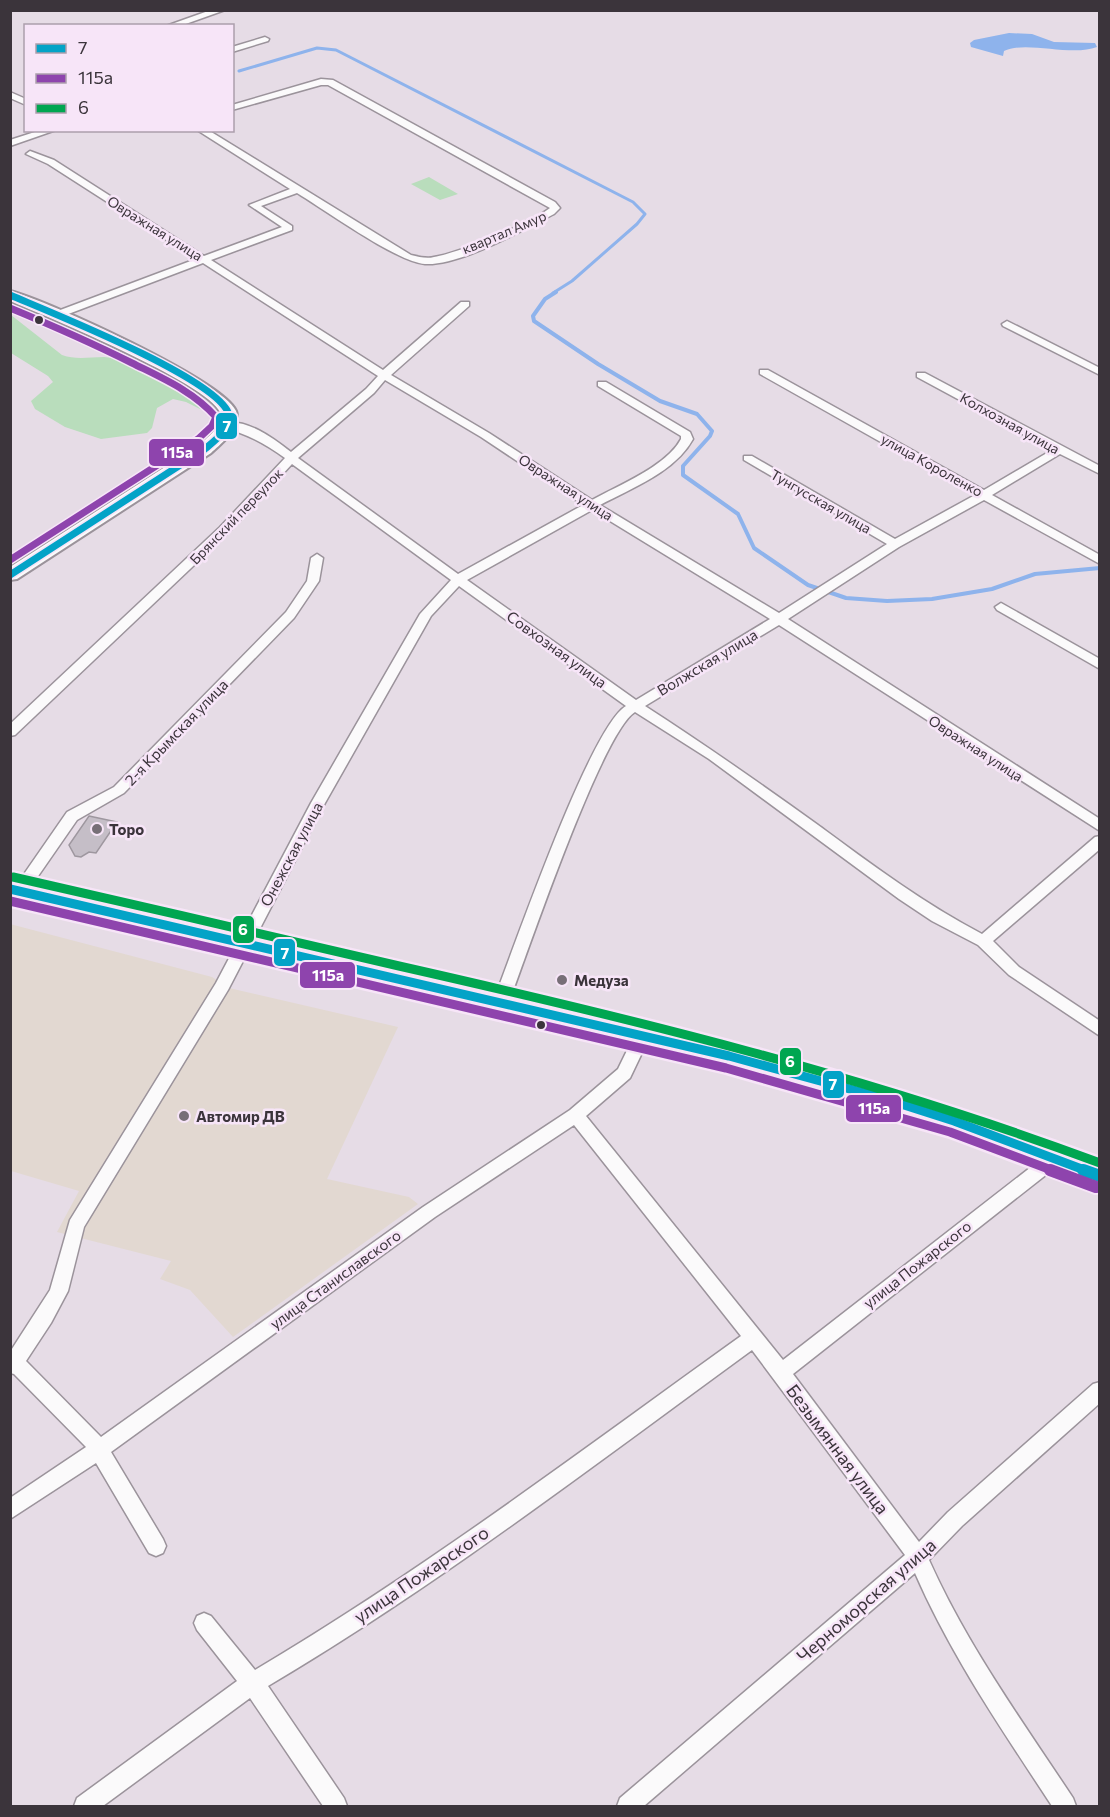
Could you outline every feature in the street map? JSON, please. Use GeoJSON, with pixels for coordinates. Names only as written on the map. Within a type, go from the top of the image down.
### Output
{"type":"FeatureCollection","features":[{"type":"Feature","properties":{"kind":"highway"},"geometry":{"type":"LineString","coordinates":[[15,890],[643,1034],[841,1085],[1098,1172]]}},
{"type":"Feature","properties":{"kind":"main road"},"geometry":{"type":"LineString","coordinates":[[10,296],[59,315],[183,376],[224,405],[228,412],[226,425],[218,438],[205,449],[10,574]]}},
{"type":"Feature","properties":{"kind":"street"},"geometry":{"type":"LineString","coordinates":[[176,24],[221,10]]}},
{"type":"Feature","properties":{"kind":"street"},"geometry":{"type":"LineString","coordinates":[[234,49],[265,39]]}},
{"type":"Feature","properties":{"kind":"street","name":"квартал Амур"},"geometry":{"type":"LineString","coordinates":[[204,132],[408,257],[426,261],[436,260],[497,238],[555,208],[552,204],[479,163],[330,82],[321,82],[234,107]]}},
{"type":"Feature","properties":{"kind":"street"},"geometry":{"type":"LineString","coordinates":[[10,94],[24,102]]}},
{"type":"Feature","properties":{"kind":"street"},"geometry":{"type":"LineString","coordinates":[[12,141],[45,132]]}},
{"type":"Feature","properties":{"kind":"street","name":"Овражная улица"},"geometry":{"type":"LineString","coordinates":[[30,154],[51,162],[384,375],[485,435],[592,505],[779,619],[1100,826]]}},
{"type":"Feature","properties":{"kind":"street"},"geometry":{"type":"LineString","coordinates":[[59,315],[89,301],[289,228],[254,205],[298,189]]}},
{"type":"Feature","properties":{"kind":"street","name":"Брянский переулок"},"geometry":{"type":"LineString","coordinates":[[10,732],[184,569],[291,458],[370,391],[384,375],[465,304]]}},
{"type":"Feature","properties":{"kind":"street"},"geometry":{"type":"LineString","coordinates":[[1007,324],[1100,372]]}},
{"type":"Feature","properties":{"kind":"street","name":"улица Короленко"},"geometry":{"type":"LineString","coordinates":[[764,372],[1100,560]]}},
{"type":"Feature","properties":{"kind":"street","name":"Колхозная улица"},"geometry":{"type":"LineString","coordinates":[[921,375],[1100,471]]}},
{"type":"Feature","properties":{"kind":"street"},"geometry":{"type":"LineString","coordinates":[[592,505],[659,467],[685,444],[687,439],[686,434],[677,428],[602,384]]}},
{"type":"Feature","properties":{"kind":"street","name":"Совхозная улица"},"geometry":{"type":"LineString","coordinates":[[226,425],[250,431],[265,438],[634,705],[714,756],[937,917],[983,941],[1014,971],[1100,1030]]}},
{"type":"Feature","properties":{"kind":"street","name":"Волжская улица"},"geometry":{"type":"LineString","coordinates":[[501,1002],[582,791],[617,723],[634,705],[779,619],[895,544],[1059,450]]}},
{"type":"Feature","properties":{"kind":"street","name":"Тунгусская улица"},"geometry":{"type":"LineString","coordinates":[[748,459],[895,544]]}},
{"type":"Feature","properties":{"kind":"street","name":"Онежская улица"},"geometry":{"type":"LineString","coordinates":[[12,1365],[45,1317],[59,1291],[76,1225],[206,1013],[318,803],[426,614],[439,598],[478,566],[592,505]]}},
{"type":"Feature","properties":{"kind":"street","name":"2-я Крымская улица"},"geometry":{"type":"LineString","coordinates":[[15,890],[72,816],[119,790],[290,615],[313,581],[317,558]]}},
{"type":"Feature","properties":{"kind":"street"},"geometry":{"type":"LineString","coordinates":[[1001,607],[1100,665]]}},
{"type":"Feature","properties":{"kind":"street"},"geometry":{"type":"LineString","coordinates":[[983,941],[1100,841]]}},
{"type":"Feature","properties":{"kind":"street","name":"улица Станиславского"},"geometry":{"type":"LineString","coordinates":[[10,1510],[429,1212],[576,1115],[624,1073],[643,1034]]}},
{"type":"Feature","properties":{"kind":"street","name":"Безымянная улица"},"geometry":{"type":"LineString","coordinates":[[576,1115],[781,1372],[918,1557],[935,1596],[972,1664],[1065,1806]]}},
{"type":"Feature","properties":{"kind":"street","name":"улица Пожарского"},"geometry":{"type":"LineString","coordinates":[[781,1372],[1055,1158]]}},
{"type":"Feature","properties":{"kind":"street","name":"улица Пожарского"},"geometry":{"type":"LineString","coordinates":[[85,1806],[251,1684],[322,1642],[513,1511],[754,1338]]}},
{"type":"Feature","properties":{"kind":"street"},"geometry":{"type":"LineString","coordinates":[[12,1365],[82,1427],[99,1448],[124,1497],[156,1546]]}},
{"type":"Feature","properties":{"kind":"street","name":"Черноморская улица"},"geometry":{"type":"LineString","coordinates":[[628,1806],[918,1557],[955,1519],[1100,1390]]}},
{"type":"Feature","properties":{"kind":"street"},"geometry":{"type":"LineString","coordinates":[[204,1623],[261,1694],[336,1806]]}},
{"type":"Feature","properties":{"kind":"shaded area","name":"Автомир ДВ"},"geometry":{"type":"Polygon","coordinates":[[[10,924],[212,977],[229,988],[398,1027],[327,1179],[409,1197],[418,1204],[233,1337],[190,1290],[160,1279],[171,1261],[57,1232],[79,1191],[11,1171],[10,924]]]}},
{"type":"Feature","properties":{"kind":"green space"},"geometry":{"type":"Polygon","coordinates":[[[429,177],[458,194],[440,200],[411,184],[429,177]]]}},
{"type":"Feature","properties":{"kind":"green space"},"geometry":{"type":"Polygon","coordinates":[[[11,315],[62,355],[77,358],[118,359],[145,367],[171,381],[205,406],[200,409],[173,399],[157,408],[152,428],[147,433],[101,439],[65,427],[35,409],[31,401],[53,382],[48,376],[11,353],[11,315]]]}},
{"type":"Feature","properties":{"kind":"water"},"geometry":{"type":"Polygon","coordinates":[[[1009,33],[1032,34],[1054,42],[1095,43],[1097,47],[1086,50],[1013,48],[1004,51],[1003,56],[971,47],[970,43],[974,40],[1009,33]]]}},
{"type":"Feature","properties":{"kind":"building","name":"Торо"},"geometry":{"type":"Polygon","coordinates":[[[89,816],[117,822],[96,853],[89,852],[81,857],[75,856],[69,845],[89,816]]]}},
{"type":"Feature","properties":{"kind":"waterway"},"geometry":{"type":"LineString","coordinates":[[239,71],[317,48],[336,50],[633,202],[645,214],[637,224],[572,281],[553,293]]}},
{"type":"Feature","properties":{"kind":"waterway"},"geometry":{"type":"LineString","coordinates":[[556,292],[545,299],[533,316],[534,321],[598,364],[660,401],[697,414],[712,431],[683,466],[683,475],[738,514],[754,548],[808,585],[846,598],[887,601],[932,599],[992,589],[1035,574],[1100,568]]}},
{"type":"Feature","properties":{"kind":"transit line","name":"7"},"geometry":{"type":"LineString","coordinates":[[10,295],[128,348],[194,382],[216,398],[228,412],[229,417],[226,428],[205,449],[10,575]]}},
{"type":"Feature","properties":{"kind":"transit line","name":"115а"},"geometry":{"type":"LineString","coordinates":[[10,308],[94,345],[173,384],[201,402],[216,417],[212,426],[198,439],[10,560]]}},
{"type":"Feature","properties":{"kind":"transit line","name":"6"},"geometry":{"type":"LineString","coordinates":[[13,877],[696,1036],[940,1106],[1100,1163]]}},
{"type":"Feature","properties":{"kind":"transit line","name":"7"},"geometry":{"type":"LineString","coordinates":[[10,889],[729,1056],[879,1097],[954,1121],[1100,1176]]}},
{"type":"Feature","properties":{"kind":"transit line","name":"115а"},"geometry":{"type":"LineString","coordinates":[[10,901],[726,1068],[950,1132],[1096,1187]]}},
{"type":"Feature","properties":{"kind":"place","name":"Торо"},"geometry":{"type":"Point","coordinates":[97,829]}},
{"type":"Feature","properties":{"kind":"place","name":"Медуза"},"geometry":{"type":"Point","coordinates":[562,980]}},
{"type":"Feature","properties":{"kind":"place","name":"Автомир ДВ"},"geometry":{"type":"Point","coordinates":[184,1116]}}]}
